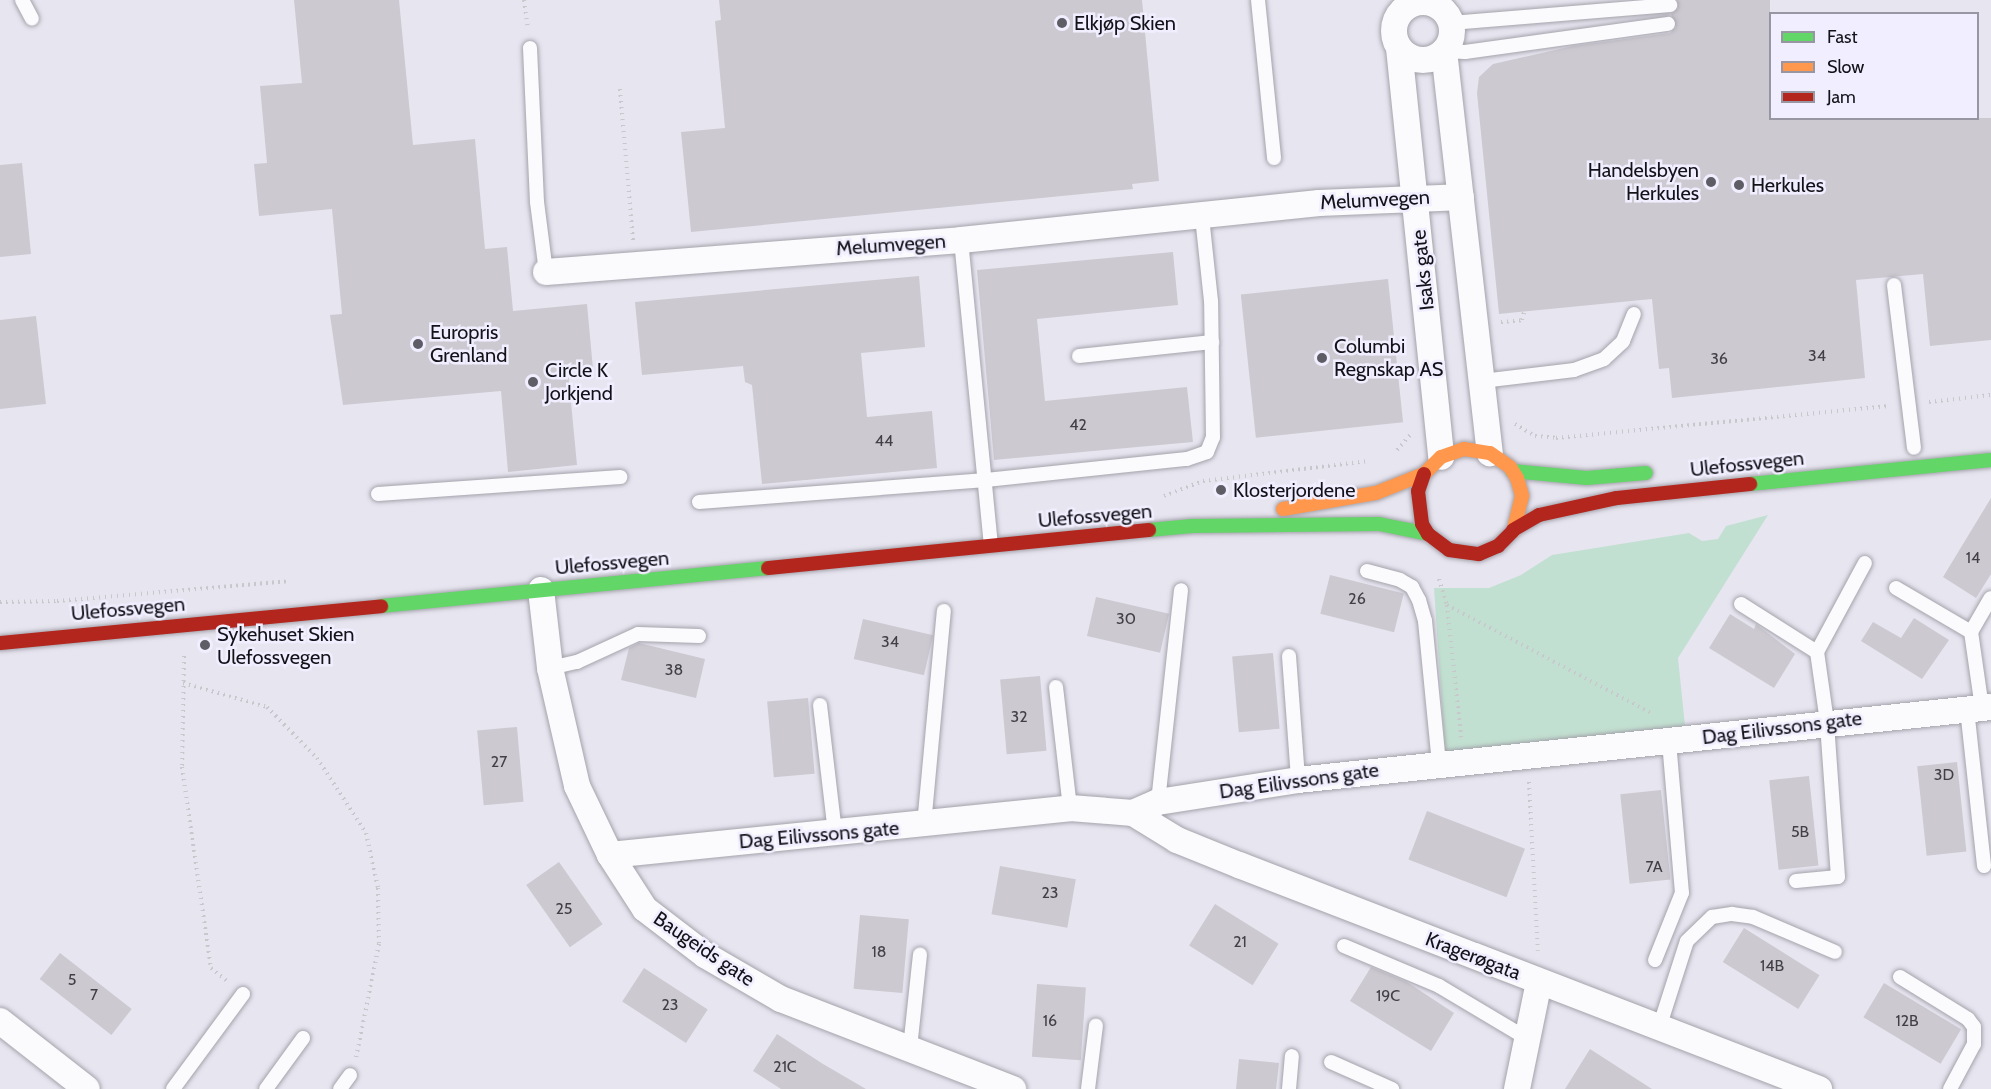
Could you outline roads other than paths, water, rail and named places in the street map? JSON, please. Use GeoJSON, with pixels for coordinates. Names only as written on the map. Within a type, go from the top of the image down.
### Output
{"type":"FeatureCollection","features":[{"type":"Feature","properties":{"kind":"main road"},"geometry":{"type":"LineString","coordinates":[[1908,449],[1934,446]]}},
{"type":"Feature","properties":{"kind":"main road"},"geometry":{"type":"LineString","coordinates":[[1464,449],[1490,453],[1512,471],[1522,495],[1513,531],[1498,546],[1467,554],[1449,550],[1428,534],[1418,507],[1418,491],[1433,466],[1464,449]]}},
{"type":"Feature","properties":{"kind":"main road","name":"Ulefossvegen"},"geometry":{"type":"LineString","coordinates":[[1513,531],[1539,515],[1617,498],[1991,460]]}},
{"type":"Feature","properties":{"kind":"main road","name":"Ulefossvegen"},"geometry":{"type":"LineString","coordinates":[[0,643],[35,637],[1192,526],[1376,493],[1433,466]]}},
{"type":"Feature","properties":{"kind":"main road","name":"Ulefossvegen"},"geometry":{"type":"LineString","coordinates":[[1512,471],[1587,478],[1664,471]]}},
{"type":"Feature","properties":{"kind":"main road","name":"Ulefossvegen"},"geometry":{"type":"LineString","coordinates":[[1192,526],[1378,524],[1428,534]]}},
{"type":"Feature","properties":{"kind":"main road","name":"Ulefossvegen"},"geometry":{"type":"LineString","coordinates":[[0,636],[35,637]]}},
{"type":"Feature","properties":{"kind":"street","name":"Isaks gate"},"geometry":{"type":"LineString","coordinates":[[1433,466],[1416,197],[1395,24],[1404,9],[1423,1],[1461,22]]}},
{"type":"Feature","properties":{"kind":"street"},"geometry":{"type":"LineString","coordinates":[[1399,48],[1419,59],[1433,58],[1444,51],[1461,22]]}},
{"type":"Feature","properties":{"kind":"street"},"geometry":{"type":"LineString","coordinates":[[1444,51],[1490,453]]}},
{"type":"Feature","properties":{"kind":"street","name":"Melumvegen"},"geometry":{"type":"LineString","coordinates":[[546,272],[961,240],[1202,217],[1319,202],[1461,197]]}},
{"type":"Feature","properties":{"kind":"street","name":"Baugeids gate"},"geometry":{"type":"LineString","coordinates":[[541,590],[550,668],[577,786],[610,855],[645,909],[705,955],[781,999],[1013,1089]]}},
{"type":"Feature","properties":{"kind":"street","name":"Dag Eilivssons gate"},"geometry":{"type":"LineString","coordinates":[[610,855],[924,825],[1070,808],[1133,813],[1158,802],[1298,780],[1827,722],[1980,708]]}},
{"type":"Feature","properties":{"kind":"street","name":"Kragerøgata"},"geometry":{"type":"LineString","coordinates":[[1133,813],[1177,840],[1819,1089]]}},
{"type":"Feature","properties":{"kind":"street"},"geometry":{"type":"LineString","coordinates":[[1517,1089],[1539,982]]}},
{"type":"Feature","properties":{"kind":"street"},"geometry":{"type":"LineString","coordinates":[[0,1021],[87,1089]]}},
{"type":"Feature","properties":{"kind":"lane"},"geometry":{"type":"LineString","coordinates":[[22,0],[32,19]]}},
{"type":"Feature","properties":{"kind":"lane"},"geometry":{"type":"LineString","coordinates":[[1258,0],[1274,158]]}},
{"type":"Feature","properties":{"kind":"lane"},"geometry":{"type":"LineString","coordinates":[[1461,22],[1670,5]]}},
{"type":"Feature","properties":{"kind":"lane"},"geometry":{"type":"LineString","coordinates":[[1444,51],[1465,52],[1668,24]]}},
{"type":"Feature","properties":{"kind":"lane","name":"Melumvegen"},"geometry":{"type":"LineString","coordinates":[[530,48],[537,202],[546,272]]}},
{"type":"Feature","properties":{"kind":"lane"},"geometry":{"type":"LineString","coordinates":[[699,502],[986,480],[1188,459],[1207,452],[1213,437],[1212,342],[1202,217]]}},
{"type":"Feature","properties":{"kind":"lane"},"geometry":{"type":"LineString","coordinates":[[961,240],[992,545]]}},
{"type":"Feature","properties":{"kind":"lane"},"geometry":{"type":"LineString","coordinates":[[1894,285],[1909,404],[1908,449]]}},
{"type":"Feature","properties":{"kind":"lane"},"geometry":{"type":"LineString","coordinates":[[1482,381],[1574,370],[1604,358],[1623,341],[1634,314]]}},
{"type":"Feature","properties":{"kind":"lane"},"geometry":{"type":"LineString","coordinates":[[1079,356],[1212,342]]}},
{"type":"Feature","properties":{"kind":"lane"},"geometry":{"type":"LineString","coordinates":[[378,494],[620,477]]}},
{"type":"Feature","properties":{"kind":"lane"},"geometry":{"type":"LineString","coordinates":[[1796,881],[1838,878],[1827,722],[1817,651],[1864,563]]}},
{"type":"Feature","properties":{"kind":"lane"},"geometry":{"type":"LineString","coordinates":[[1367,571],[1400,580],[1412,587],[1419,600],[1425,621],[1439,763]]}},
{"type":"Feature","properties":{"kind":"lane"},"geometry":{"type":"LineString","coordinates":[[1896,588],[1971,632]]}},
{"type":"Feature","properties":{"kind":"lane"},"geometry":{"type":"LineString","coordinates":[[1158,802],[1181,590]]}},
{"type":"Feature","properties":{"kind":"lane"},"geometry":{"type":"LineString","coordinates":[[1984,866],[1980,708],[1971,632],[1991,598]]}},
{"type":"Feature","properties":{"kind":"lane"},"geometry":{"type":"LineString","coordinates":[[1741,604],[1817,651]]}},
{"type":"Feature","properties":{"kind":"lane"},"geometry":{"type":"LineString","coordinates":[[924,825],[944,611]]}},
{"type":"Feature","properties":{"kind":"lane"},"geometry":{"type":"LineString","coordinates":[[550,668],[577,662],[638,634],[699,636]]}},
{"type":"Feature","properties":{"kind":"lane"},"geometry":{"type":"LineString","coordinates":[[1289,656],[1298,780]]}},
{"type":"Feature","properties":{"kind":"lane"},"geometry":{"type":"LineString","coordinates":[[1056,687],[1070,808]]}},
{"type":"Feature","properties":{"kind":"lane"},"geometry":{"type":"LineString","coordinates":[[820,705],[835,833]]}},
{"type":"Feature","properties":{"kind":"lane"},"geometry":{"type":"LineString","coordinates":[[1655,960],[1682,893],[1669,741]]}},
{"type":"Feature","properties":{"kind":"lane"},"geometry":{"type":"LineString","coordinates":[[1659,1028],[1687,940],[1712,917],[1732,914],[1753,918],[1835,952]]}},
{"type":"Feature","properties":{"kind":"lane"},"geometry":{"type":"LineString","coordinates":[[1344,946],[1439,986],[1528,1039]]}},
{"type":"Feature","properties":{"kind":"lane"},"geometry":{"type":"LineString","coordinates":[[910,1048],[920,955]]}},
{"type":"Feature","properties":{"kind":"lane"},"geometry":{"type":"LineString","coordinates":[[1900,977],[1968,1019],[1974,1027],[1974,1044],[1950,1089]]}},
{"type":"Feature","properties":{"kind":"lane"},"geometry":{"type":"LineString","coordinates":[[173,1089],[243,994]]}},
{"type":"Feature","properties":{"kind":"lane"},"geometry":{"type":"LineString","coordinates":[[1088,1089],[1096,1025]]}},
{"type":"Feature","properties":{"kind":"lane"},"geometry":{"type":"LineString","coordinates":[[266,1089],[303,1038]]}},
{"type":"Feature","properties":{"kind":"lane"},"geometry":{"type":"LineString","coordinates":[[1288,1089],[1292,1056]]}},
{"type":"Feature","properties":{"kind":"lane"},"geometry":{"type":"LineString","coordinates":[[1331,1062],[1392,1089]]}},
{"type":"Feature","properties":{"kind":"lane"},"geometry":{"type":"LineString","coordinates":[[340,1089],[350,1075]]}},
{"type":"Feature","properties":{"kind":"place","name":"Elkjøp Skien"},"geometry":{"type":"Point","coordinates":[1062,23]}},
{"type":"Feature","properties":{"kind":"place","name":"Handelsbyen Herkules"},"geometry":{"type":"Point","coordinates":[1711,182]}},
{"type":"Feature","properties":{"kind":"place","name":"Herkules"},"geometry":{"type":"Point","coordinates":[1739,185]}},
{"type":"Feature","properties":{"kind":"place","name":"Europris Grenland"},"geometry":{"type":"Point","coordinates":[418,344]}},
{"type":"Feature","properties":{"kind":"place","name":"Columbi Regnskap AS"},"geometry":{"type":"Point","coordinates":[1322,358]}},
{"type":"Feature","properties":{"kind":"place","name":"Circle K Jorkjend"},"geometry":{"type":"Point","coordinates":[533,382]}},
{"type":"Feature","properties":{"kind":"place","name":"Klosterjordene"},"geometry":{"type":"Point","coordinates":[1221,490]}},
{"type":"Feature","properties":{"kind":"place","name":"Sykehuset Skien Ulefossvegen"},"geometry":{"type":"Point","coordinates":[205,645]}}]}
